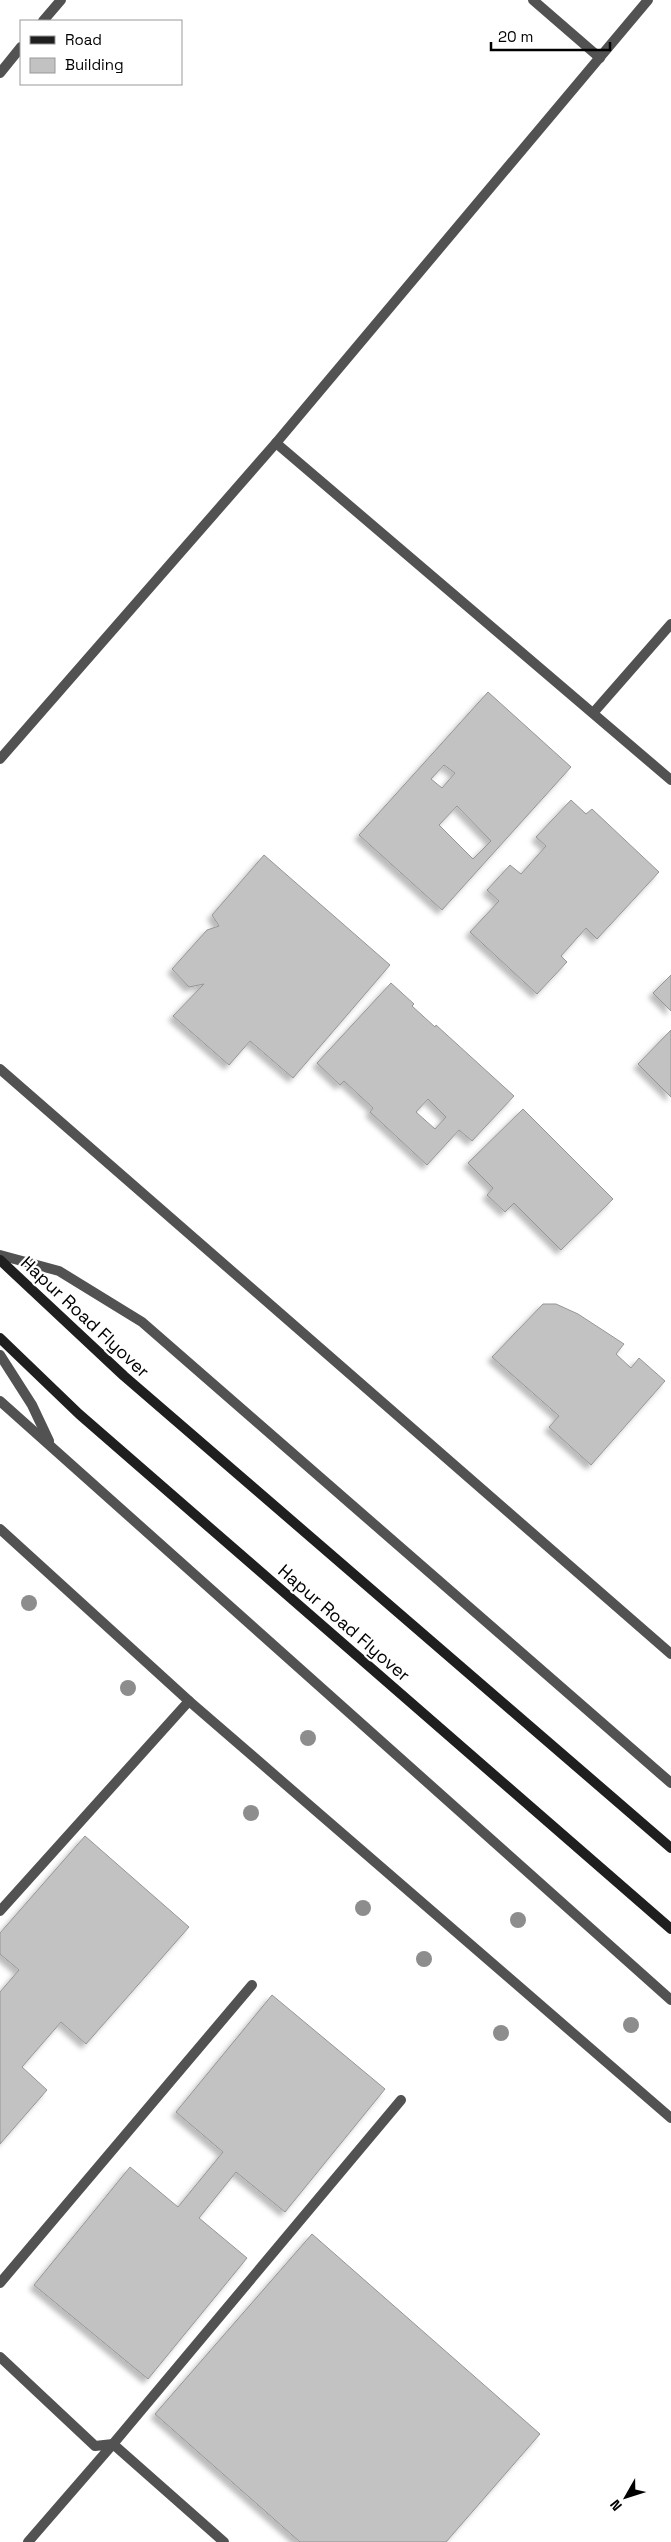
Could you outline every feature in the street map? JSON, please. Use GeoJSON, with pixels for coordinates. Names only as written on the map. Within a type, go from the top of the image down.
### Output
{"type":"FeatureCollection","features":[{"type":"Feature","properties":{"kind":"main road","name":"Hapur Road Flyover"},"geometry":{"type":"LineString","coordinates":[[0,1260],[124,1376],[671,1848]]}},
{"type":"Feature","properties":{"kind":"main road","name":"Hapur Road Flyover"},"geometry":{"type":"LineString","coordinates":[[0,1338],[80,1414],[671,1929]]}},
{"type":"Feature","properties":{"kind":"street"},"geometry":{"type":"LineString","coordinates":[[44,20],[61,0]]}},
{"type":"Feature","properties":{"kind":"street"},"geometry":{"type":"LineString","coordinates":[[533,0],[600,58]]}},
{"type":"Feature","properties":{"kind":"street"},"geometry":{"type":"LineString","coordinates":[[0,759],[276,443],[648,0]]}},
{"type":"Feature","properties":{"kind":"street"},"geometry":{"type":"LineString","coordinates":[[0,73],[20,48]]}},
{"type":"Feature","properties":{"kind":"street"},"geometry":{"type":"LineString","coordinates":[[276,443],[594,712],[671,780]]}},
{"type":"Feature","properties":{"kind":"street"},"geometry":{"type":"LineString","coordinates":[[594,712],[671,624]]}},
{"type":"Feature","properties":{"kind":"street"},"geometry":{"type":"LineString","coordinates":[[0,1069],[671,1654]]}},
{"type":"Feature","properties":{"kind":"street"},"geometry":{"type":"LineString","coordinates":[[0,1255],[59,1271],[142,1322],[671,1783]]}},
{"type":"Feature","properties":{"kind":"street"},"geometry":{"type":"LineString","coordinates":[[0,1355],[32,1406],[51,1447]]}},
{"type":"Feature","properties":{"kind":"street"},"geometry":{"type":"LineString","coordinates":[[0,1401],[671,2000]]}},
{"type":"Feature","properties":{"kind":"street"},"geometry":{"type":"LineString","coordinates":[[0,1529],[189,1701],[671,2118]]}},
{"type":"Feature","properties":{"kind":"street"},"geometry":{"type":"LineString","coordinates":[[0,1911],[189,1701]]}},
{"type":"Feature","properties":{"kind":"street"},"geometry":{"type":"LineString","coordinates":[[0,2284],[252,1985]]}},
{"type":"Feature","properties":{"kind":"street"},"geometry":{"type":"LineString","coordinates":[[28,2542],[113,2444],[401,2100]]}},
{"type":"Feature","properties":{"kind":"street"},"geometry":{"type":"LineString","coordinates":[[0,2357],[95,2446],[113,2444],[224,2542]]}},
{"type":"Feature","properties":{"kind":"building"},"geometry":{"type":"Polygon","coordinates":[[[488,692],[571,767],[442,910],[359,835],[488,692]],[[444,765],[431,779],[442,788],[455,773],[444,765]],[[457,806],[439,825],[473,859],[491,841],[457,806]]]}},
{"type":"Feature","properties":{"kind":"building"},"geometry":{"type":"Polygon","coordinates":[[[571,800],[586,814],[592,809],[659,872],[597,939],[586,928],[561,956],[567,962],[537,994],[470,932],[499,901],[487,890],[510,865],[521,874],[546,846],[536,837],[571,800]]]}},
{"type":"Feature","properties":{"kind":"building"},"geometry":{"type":"Polygon","coordinates":[[[264,855],[390,965],[293,1078],[250,1041],[229,1065],[173,1016],[204,984],[189,987],[172,969],[207,930],[219,926],[212,915],[264,855]]]}},
{"type":"Feature","properties":{"kind":"building"},"geometry":{"type":"Polygon","coordinates":[[[671,975],[671,1011],[653,993],[671,975]]]}},
{"type":"Feature","properties":{"kind":"building"},"geometry":{"type":"Polygon","coordinates":[[[391,983],[414,1004],[412,1006],[435,1027],[436,1025],[514,1096],[472,1141],[459,1130],[427,1165],[370,1112],[373,1108],[344,1081],[340,1085],[317,1063],[391,983]],[[428,1099],[416,1112],[435,1129],[446,1117],[428,1099]]]}},
{"type":"Feature","properties":{"kind":"building"},"geometry":{"type":"Polygon","coordinates":[[[671,1030],[671,1097],[638,1064],[671,1030]]]}},
{"type":"Feature","properties":{"kind":"building"},"geometry":{"type":"Polygon","coordinates":[[[523,1109],[613,1199],[561,1250],[514,1203],[505,1212],[487,1195],[493,1188],[468,1163],[523,1109]]]}},
{"type":"Feature","properties":{"kind":"building"},"geometry":{"type":"Polygon","coordinates":[[[543,1304],[556,1304],[578,1314],[624,1344],[616,1354],[631,1368],[639,1358],[665,1381],[591,1465],[549,1427],[559,1416],[492,1357],[543,1304]]]}},
{"type":"Feature","properties":{"kind":"building"},"geometry":{"type":"Polygon","coordinates":[[[85,1836],[189,1927],[86,2044],[61,2022],[22,2067],[47,2090],[0,2144],[0,1992],[19,1970],[0,1954],[0,1933],[85,1836]]]}},
{"type":"Feature","properties":{"kind":"building"},"geometry":{"type":"Polygon","coordinates":[[[272,1995],[385,2089],[285,2212],[236,2172],[199,2218],[247,2258],[148,2379],[34,2285],[130,2167],[178,2207],[223,2152],[176,2112],[272,1995]]]}},
{"type":"Feature","properties":{"kind":"building"},"geometry":{"type":"Polygon","coordinates":[[[312,2234],[540,2434],[446,2542],[300,2542],[155,2414],[312,2234]]]}}]}
